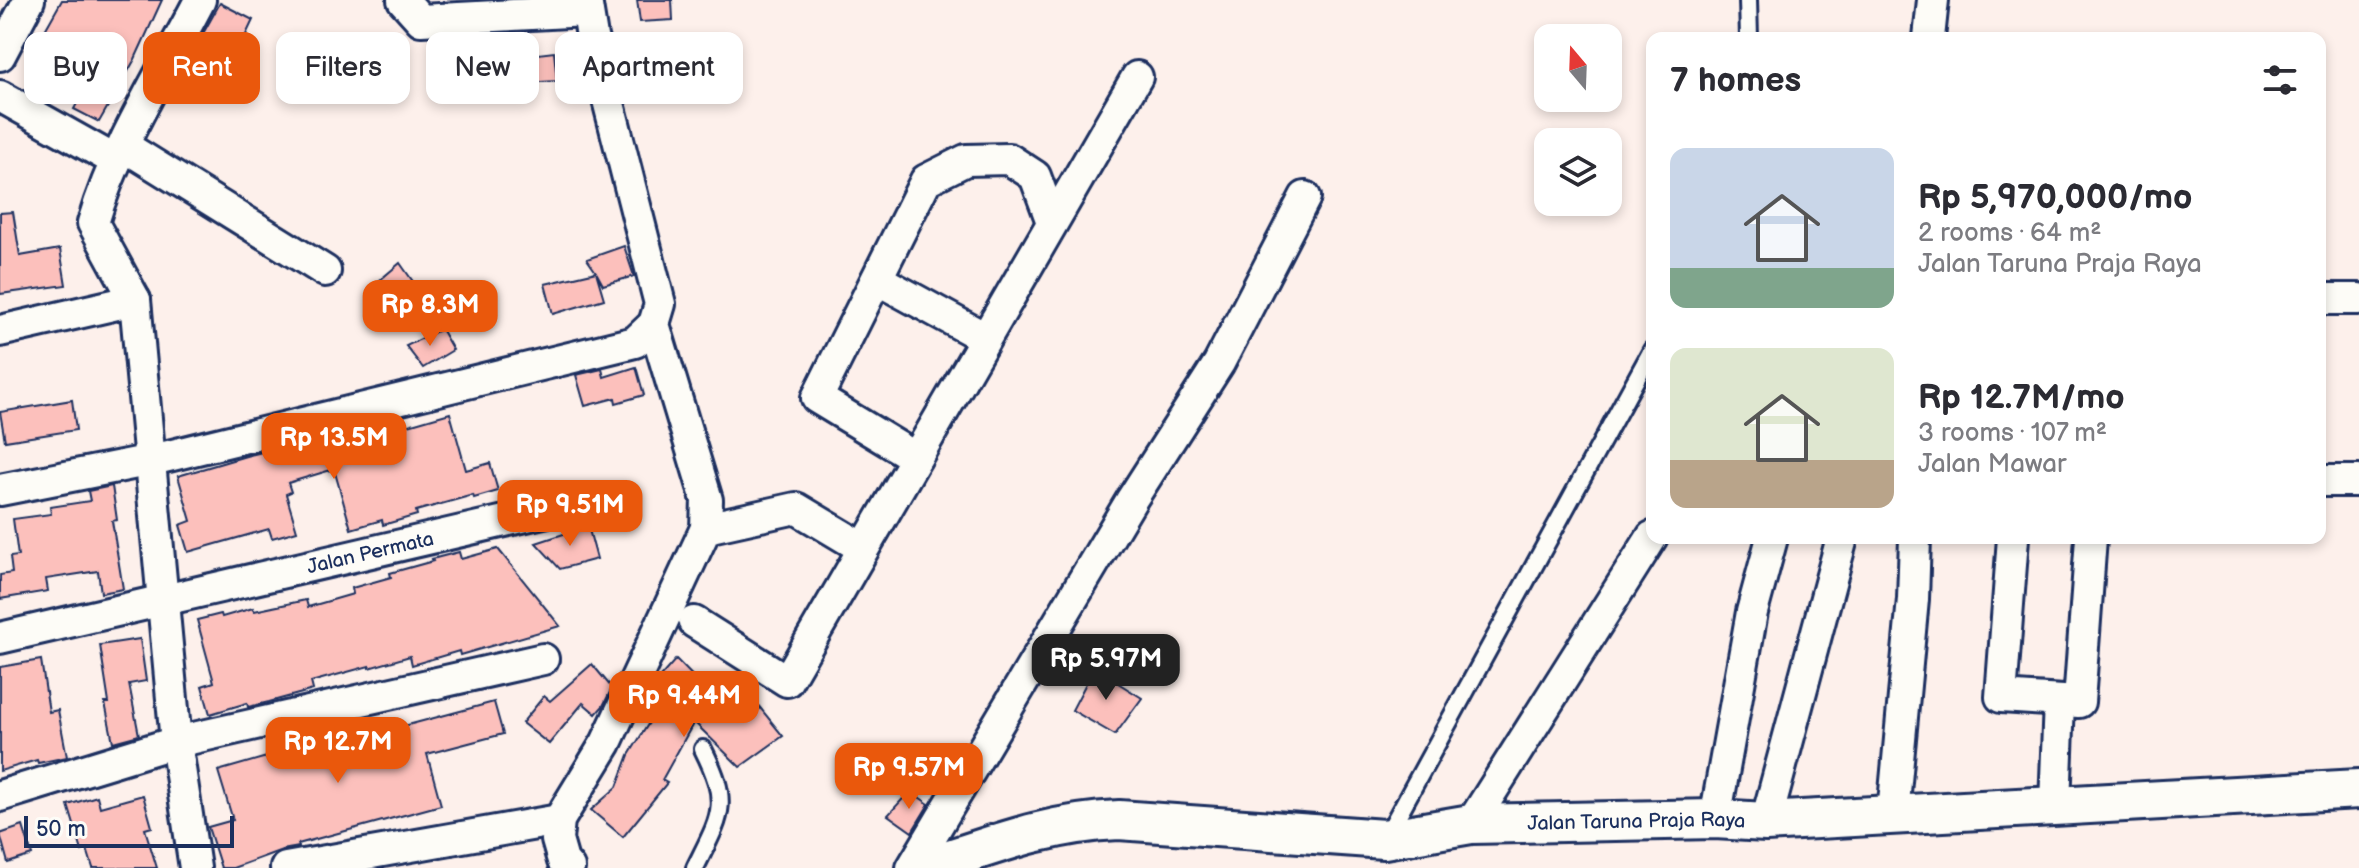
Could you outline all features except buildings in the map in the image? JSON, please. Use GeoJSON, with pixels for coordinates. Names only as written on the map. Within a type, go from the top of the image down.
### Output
{"type":"FeatureCollection","features":[{"type":"Feature","properties":{"kind":"street"},"geometry":{"type":"LineString","coordinates":[[0,55],[29,0]]}},
{"type":"Feature","properties":{"kind":"street"},"geometry":{"type":"LineString","coordinates":[[195,868],[176,742],[135,300],[93,223],[120,153],[200,0]]}},
{"type":"Feature","properties":{"kind":"street"},"geometry":{"type":"LineString","coordinates":[[0,490],[152,460],[635,342],[654,324],[660,304],[586,6],[421,20],[403,0]]}},
{"type":"Feature","properties":{"kind":"street"},"geometry":{"type":"LineString","coordinates":[[1930,32],[1933,0]]}},
{"type":"Feature","properties":{"kind":"street"},"geometry":{"type":"LineString","coordinates":[[694,622],[787,681],[1137,77]]}},
{"type":"Feature","properties":{"kind":"street"},"geometry":{"type":"LineString","coordinates":[[0,96],[120,153],[325,271]]}},
{"type":"Feature","properties":{"kind":"street"},"geometry":{"type":"LineString","coordinates":[[916,458],[817,398],[926,180],[966,160],[1009,159],[1035,176],[1052,222]]}},
{"type":"Feature","properties":{"kind":"street"},"geometry":{"type":"LineString","coordinates":[[912,868],[1132,499],[1219,363],[1305,197]]}},
{"type":"Feature","properties":{"kind":"street"},"geometry":{"type":"LineString","coordinates":[[877,279],[985,338]]}},
{"type":"Feature","properties":{"kind":"street"},"geometry":{"type":"LineString","coordinates":[[2326,299],[2359,299]]}},
{"type":"Feature","properties":{"kind":"street"},"geometry":{"type":"LineString","coordinates":[[0,331],[135,300]]}},
{"type":"Feature","properties":{"kind":"street"},"geometry":{"type":"LineString","coordinates":[[569,868],[563,861],[557,840],[559,820],[606,743],[706,528],[707,500],[654,324]]}},
{"type":"Feature","properties":{"kind":"street"},"geometry":{"type":"LineString","coordinates":[[2326,481],[2359,481]]}},
{"type":"Feature","properties":{"kind":"street","name":"Jalan Permata"},"geometry":{"type":"LineString","coordinates":[[0,638],[578,504]]}},
{"type":"Feature","properties":{"kind":"street"},"geometry":{"type":"LineString","coordinates":[[706,528],[796,508],[863,548]]}},
{"type":"Feature","properties":{"kind":"street"},"geometry":{"type":"LineString","coordinates":[[1471,824],[1648,544]]}},
{"type":"Feature","properties":{"kind":"street"},"geometry":{"type":"LineString","coordinates":[[1715,819],[1752,612],[1770,544]]}},
{"type":"Feature","properties":{"kind":"street"},"geometry":{"type":"LineString","coordinates":[[1766,822],[1840,544]]}},
{"type":"Feature","properties":{"kind":"street"},"geometry":{"type":"LineString","coordinates":[[1893,814],[1913,599],[1915,544]]}},
{"type":"Feature","properties":{"kind":"street"},"geometry":{"type":"LineString","coordinates":[[2013,544],[2001,697],[2079,702],[2091,544]]}},
{"type":"Feature","properties":{"kind":"street"},"geometry":{"type":"LineString","coordinates":[[0,796],[176,742],[543,659]]}},
{"type":"Feature","properties":{"kind":"street"},"geometry":{"type":"LineString","coordinates":[[2055,805],[2059,701]]}},
{"type":"Feature","properties":{"kind":"street","name":"Jalan Taruna Praja Raya"},"geometry":{"type":"LineString","coordinates":[[923,868],[1047,828],[1119,820],[1384,839],[1471,824],[1715,819],[1766,822],[2359,789]]}},
{"type":"Feature","properties":{"kind":"street"},"geometry":{"type":"LineString","coordinates":[[286,868],[559,820]]}},
{"type":"Feature","properties":{"kind":"lane"},"geometry":{"type":"LineString","coordinates":[[1748,0],[1749,32]]}},
{"type":"Feature","properties":{"kind":"lane"},"geometry":{"type":"LineString","coordinates":[[1384,839],[1646,361]]}},
{"type":"Feature","properties":{"kind":"lane"},"geometry":{"type":"LineString","coordinates":[[695,868],[715,826],[722,799],[703,749]]}}]}
